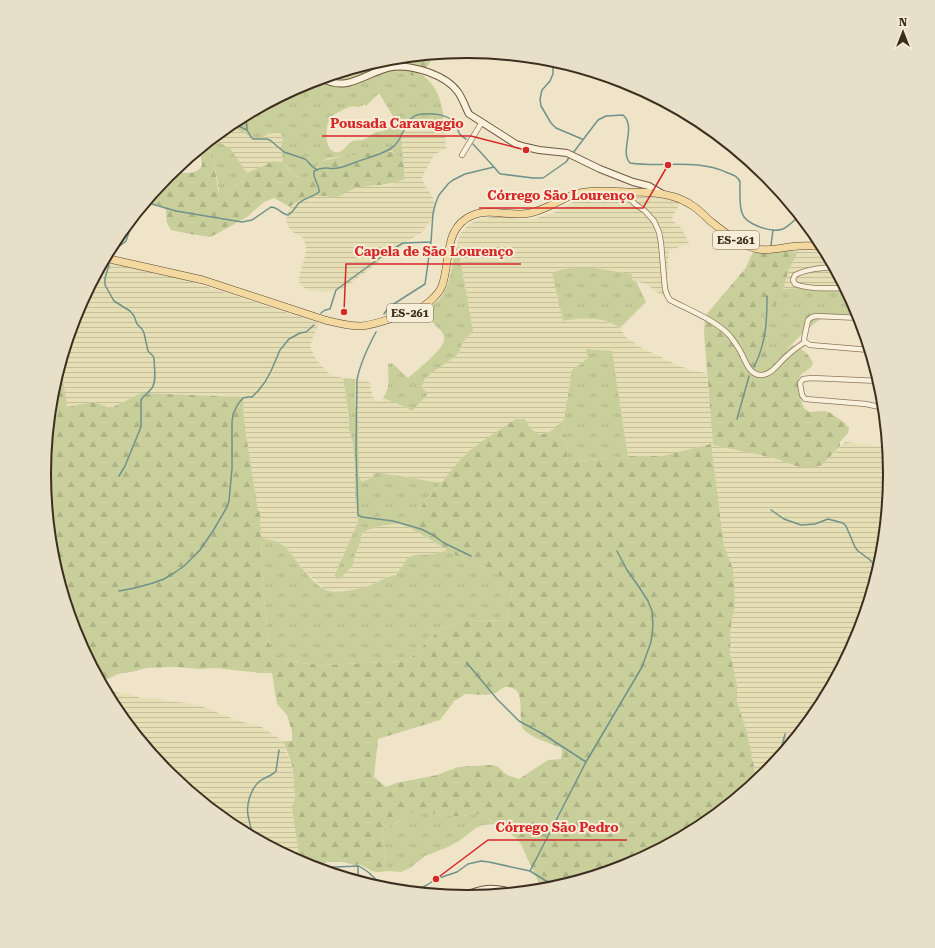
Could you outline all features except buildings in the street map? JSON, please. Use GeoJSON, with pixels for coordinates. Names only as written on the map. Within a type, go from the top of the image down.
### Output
{"type":"FeatureCollection","features":[{"type":"Feature","properties":{"kind":"main road","name":"ES-261"},"geometry":{"type":"LineString","coordinates":[[111,259],[203,280],[340,324],[360,326],[372,324],[415,311],[435,296],[441,287],[447,264],[450,241],[454,232],[466,219],[475,214],[486,212],[519,214],[530,213],[572,195],[583,192],[624,192],[673,196],[693,206],[738,242],[757,249],[767,251],[800,246],[816,247]]}},
{"type":"Feature","properties":{"kind":"street"},"geometry":{"type":"LineString","coordinates":[[329,82],[348,83],[356,81],[381,69],[407,66],[438,76],[444,79],[458,92],[469,114],[516,144],[539,150],[567,153],[600,169],[633,182],[649,186],[661,194]]}},
{"type":"Feature","properties":{"kind":"street"},"geometry":{"type":"LineString","coordinates":[[462,155],[482,122]]}},
{"type":"Feature","properties":{"kind":"street"},"geometry":{"type":"LineString","coordinates":[[624,192],[654,221],[659,232],[665,289],[670,300],[719,326],[730,336],[739,348],[747,366],[752,372],[761,375],[767,374],[787,355],[805,342]]}},
{"type":"Feature","properties":{"kind":"street"},"geometry":{"type":"LineString","coordinates":[[829,267],[815,268],[795,275],[793,280],[795,284],[802,286],[817,288],[840,288]]}},
{"type":"Feature","properties":{"kind":"street"},"geometry":{"type":"LineString","coordinates":[[805,342],[804,340],[808,320],[812,317],[853,318]]}},
{"type":"Feature","properties":{"kind":"street"},"geometry":{"type":"LineString","coordinates":[[805,342],[810,345],[865,350]]}},
{"type":"Feature","properties":{"kind":"street"},"geometry":{"type":"LineString","coordinates":[[873,381],[812,378],[803,379],[800,383],[803,398],[807,400],[866,404],[878,407]]}},
{"type":"Feature","properties":{"kind":"street"},"geometry":{"type":"LineString","coordinates":[[478,890],[495,888],[500,889]]}},
{"type":"Feature","properties":{"kind":"shaded area"},"geometry":{"type":"Polygon","coordinates":[[[420,121],[444,122],[446,148],[434,155],[422,177],[424,184],[433,198],[435,213],[432,219],[421,233],[409,240],[343,289],[322,292],[308,290],[303,287],[299,282],[299,277],[305,256],[305,242],[302,237],[291,231],[286,222],[288,210],[301,200],[311,197],[335,197],[355,188],[375,184],[386,185],[405,179],[401,131],[406,124],[420,121]]]}},
{"type":"Feature","properties":{"kind":"shaded area"},"geometry":{"type":"Polygon","coordinates":[[[236,128],[255,140],[258,140],[268,134],[280,131],[283,138],[281,148],[283,163],[274,161],[247,173],[235,157],[235,154],[217,142],[236,128]]]}},
{"type":"Feature","properties":{"kind":"shaded area"},"geometry":{"type":"Polygon","coordinates":[[[603,195],[663,198],[680,203],[671,220],[680,226],[689,243],[669,251],[667,281],[671,298],[661,295],[646,284],[636,281],[633,282],[632,274],[594,268],[563,269],[552,273],[563,320],[592,318],[611,323],[620,328],[626,337],[642,348],[692,371],[707,373],[713,445],[774,458],[796,466],[822,465],[845,442],[883,447],[883,501],[880,528],[870,582],[862,608],[841,658],[814,705],[781,749],[756,775],[747,732],[737,702],[737,685],[730,654],[731,623],[735,599],[733,569],[724,546],[711,445],[662,456],[628,457],[612,352],[587,350],[588,358],[572,370],[564,419],[549,432],[542,434],[535,433],[529,427],[525,419],[509,424],[469,451],[441,483],[381,473],[375,473],[365,481],[359,479],[358,420],[355,402],[355,379],[368,381],[370,383],[372,395],[375,400],[380,402],[383,398],[412,411],[428,394],[421,387],[425,378],[457,355],[463,342],[473,331],[457,245],[460,234],[466,227],[476,220],[505,216],[525,220],[537,218],[559,211],[577,200],[591,196],[603,195]]]}},
{"type":"Feature","properties":{"kind":"shaded area"},"geometry":{"type":"Polygon","coordinates":[[[793,251],[819,252],[841,290],[807,288],[783,289],[789,269],[797,254],[793,251]]]}},
{"type":"Feature","properties":{"kind":"shaded area"},"geometry":{"type":"Polygon","coordinates":[[[109,262],[167,274],[319,323],[310,345],[314,356],[330,375],[343,378],[355,465],[355,495],[358,522],[335,574],[340,579],[353,565],[362,533],[373,528],[390,524],[399,524],[409,527],[446,549],[445,551],[434,554],[423,554],[407,559],[396,575],[388,576],[370,586],[361,589],[330,591],[324,589],[305,571],[284,546],[273,540],[261,538],[260,511],[258,510],[244,422],[243,397],[141,393],[111,408],[93,402],[67,407],[63,376],[65,366],[83,315],[94,290],[109,262]]]}},
{"type":"Feature","properties":{"kind":"shaded area"},"geometry":{"type":"Polygon","coordinates":[[[113,692],[130,694],[140,698],[157,698],[201,706],[239,721],[260,726],[283,741],[293,770],[295,799],[292,808],[299,853],[296,854],[283,848],[259,835],[214,804],[193,787],[154,749],[137,728],[113,692]]]}},
{"type":"Feature","properties":{"kind":"green space"},"geometry":{"type":"Polygon","coordinates":[[[431,59],[426,68],[413,76],[390,69],[360,75],[345,81],[333,80],[386,66],[431,59]]]}},
{"type":"Feature","properties":{"kind":"green space"},"geometry":{"type":"Polygon","coordinates":[[[390,69],[413,76],[417,73],[424,76],[434,87],[437,93],[442,107],[444,122],[418,121],[406,125],[401,134],[403,159],[392,151],[330,158],[324,160],[315,168],[311,175],[305,178],[295,176],[283,163],[281,148],[283,138],[280,132],[268,134],[257,140],[235,128],[259,113],[308,89],[344,77],[356,77],[390,69]],[[379,93],[366,106],[365,104],[358,107],[349,107],[330,117],[326,132],[329,148],[332,151],[339,152],[351,142],[366,139],[376,132],[385,130],[394,118],[379,93]]]}},
{"type":"Feature","properties":{"kind":"green space"},"geometry":{"type":"Polygon","coordinates":[[[217,142],[230,148],[247,173],[243,180],[236,186],[219,194],[211,147],[217,142]]]}},
{"type":"Feature","properties":{"kind":"green space"},"geometry":{"type":"Polygon","coordinates":[[[211,146],[219,194],[236,186],[243,180],[247,173],[274,161],[283,163],[298,177],[305,177],[310,175],[323,161],[346,156],[380,152],[392,152],[403,159],[405,179],[393,183],[356,188],[337,197],[320,196],[306,198],[297,201],[290,207],[274,198],[264,202],[247,217],[210,237],[171,230],[167,223],[166,210],[159,205],[150,204],[180,173],[189,173],[200,168],[202,164],[201,157],[199,156],[211,146]]]}},
{"type":"Feature","properties":{"kind":"green space"},"geometry":{"type":"Polygon","coordinates":[[[457,245],[473,331],[463,342],[457,355],[425,378],[421,387],[428,394],[412,411],[383,398],[386,394],[388,386],[388,364],[392,363],[408,378],[429,360],[442,344],[444,336],[433,323],[429,308],[439,300],[443,294],[451,273],[457,245]]]}},
{"type":"Feature","properties":{"kind":"green space"},"geometry":{"type":"Polygon","coordinates":[[[793,251],[797,254],[789,269],[780,300],[773,306],[760,312],[766,330],[770,359],[777,364],[792,345],[805,352],[813,363],[810,368],[801,374],[799,379],[799,392],[804,408],[809,412],[829,412],[845,423],[849,428],[848,433],[840,442],[840,446],[822,465],[810,468],[796,466],[774,458],[713,445],[704,333],[705,316],[745,269],[753,252],[767,254],[793,251]]]}},
{"type":"Feature","properties":{"kind":"green space"},"geometry":{"type":"Polygon","coordinates":[[[594,268],[632,274],[633,281],[636,281],[646,302],[620,328],[606,321],[594,319],[575,319],[563,321],[552,273],[563,269],[594,268]]]}},
{"type":"Feature","properties":{"kind":"green space"},"geometry":{"type":"Polygon","coordinates":[[[807,288],[841,290],[852,315],[832,314],[820,319],[789,347],[777,365],[770,359],[769,356],[766,330],[760,312],[780,300],[783,289],[807,288]]]}},
{"type":"Feature","properties":{"kind":"green space"},"geometry":{"type":"Polygon","coordinates":[[[586,349],[612,351],[628,457],[568,462],[564,419],[572,370],[588,358],[586,349]]]}},
{"type":"Feature","properties":{"kind":"green space"},"geometry":{"type":"Polygon","coordinates":[[[63,376],[67,407],[93,402],[111,408],[141,393],[243,397],[244,422],[258,510],[260,511],[263,588],[268,641],[274,653],[290,662],[322,665],[406,661],[438,631],[465,621],[507,620],[512,589],[504,589],[506,579],[484,567],[445,551],[446,549],[409,527],[426,499],[433,493],[459,461],[469,451],[484,440],[516,419],[525,419],[534,431],[539,434],[543,434],[553,429],[564,419],[568,462],[631,456],[662,456],[711,444],[724,546],[733,569],[735,599],[731,623],[730,654],[737,685],[737,702],[747,732],[756,775],[721,804],[676,835],[627,859],[575,876],[553,881],[532,868],[521,844],[516,838],[482,814],[441,816],[422,810],[415,811],[397,823],[382,829],[387,871],[374,872],[360,864],[358,864],[358,866],[343,862],[327,862],[323,864],[299,855],[292,808],[295,797],[293,773],[289,756],[283,741],[292,741],[292,731],[287,715],[277,704],[272,673],[215,668],[146,668],[118,674],[108,679],[105,679],[94,658],[73,608],[59,555],[52,501],[51,474],[55,420],[63,376]],[[505,687],[496,693],[487,695],[465,694],[455,700],[440,720],[378,739],[374,777],[386,787],[396,783],[437,775],[458,767],[490,765],[497,766],[507,775],[519,779],[548,760],[561,759],[561,748],[536,738],[524,730],[521,718],[520,697],[513,688],[505,687]]]}},
{"type":"Feature","properties":{"kind":"green space"},"geometry":{"type":"Polygon","coordinates":[[[343,378],[355,379],[355,402],[358,420],[358,472],[362,481],[370,478],[375,473],[381,473],[441,483],[426,499],[409,527],[400,524],[391,524],[362,533],[353,565],[340,579],[337,579],[335,578],[335,574],[358,522],[355,495],[353,444],[349,429],[349,416],[343,378]]]}},
{"type":"Feature","properties":{"kind":"green space"},"geometry":{"type":"Polygon","coordinates":[[[261,538],[273,540],[284,546],[319,586],[329,591],[362,588],[396,575],[407,559],[414,555],[434,554],[445,551],[484,567],[507,579],[512,589],[507,620],[465,621],[438,631],[406,661],[322,665],[290,662],[274,653],[268,641],[263,588],[261,538]]]}},
{"type":"Feature","properties":{"kind":"green space"},"geometry":{"type":"Polygon","coordinates":[[[422,810],[441,816],[482,814],[496,824],[483,825],[476,828],[459,841],[425,856],[410,868],[401,872],[387,871],[382,829],[397,823],[415,811],[422,810]]]}},
{"type":"Feature","properties":{"kind":"green space"},"geometry":{"type":"Polygon","coordinates":[[[532,868],[553,881],[539,884],[532,868]]]}},
{"type":"Feature","properties":{"kind":"waterway"},"geometry":{"type":"LineString","coordinates":[[553,67],[553,74],[550,81],[542,90],[540,99],[541,106],[551,123],[556,128],[582,139]]}},
{"type":"Feature","properties":{"kind":"waterway"},"geometry":{"type":"LineString","coordinates":[[150,204],[176,211],[242,222],[252,220],[271,207],[276,208],[288,215],[301,201],[319,192],[314,177],[314,171],[321,168],[342,167],[378,155],[390,149],[399,140],[407,123],[416,115],[430,114],[447,117],[454,122],[460,134],[466,139]]}},
{"type":"Feature","properties":{"kind":"waterway"},"geometry":{"type":"LineString","coordinates":[[573,153],[598,120],[606,116],[623,115],[627,120],[628,126],[626,152],[630,163],[692,165],[716,168],[738,178],[740,182],[741,210],[744,217],[749,221],[766,229],[778,230],[790,225],[797,218]]}},
{"type":"Feature","properties":{"kind":"waterway"},"geometry":{"type":"LineString","coordinates":[[246,121],[247,130],[253,139],[270,140],[284,152],[305,159],[316,169]]}},
{"type":"Feature","properties":{"kind":"waterway"},"geometry":{"type":"LineString","coordinates":[[239,126],[247,130]]}},
{"type":"Feature","properties":{"kind":"waterway"},"geometry":{"type":"LineString","coordinates":[[473,144],[499,173],[533,178],[543,178],[566,162],[570,156]]}},
{"type":"Feature","properties":{"kind":"waterway"},"geometry":{"type":"LineString","coordinates":[[384,314],[389,307],[425,284],[431,242],[433,213],[439,195],[453,180],[465,174],[494,167]]}},
{"type":"Feature","properties":{"kind":"waterway"},"geometry":{"type":"LineString","coordinates":[[771,245],[773,230]]}},
{"type":"Feature","properties":{"kind":"waterway"},"geometry":{"type":"LineString","coordinates":[[119,246],[126,241],[130,231]]}},
{"type":"Feature","properties":{"kind":"waterway"},"geometry":{"type":"LineString","coordinates":[[321,313],[330,309],[336,290],[385,254],[403,243],[431,242]]}},
{"type":"Feature","properties":{"kind":"waterway"},"geometry":{"type":"LineString","coordinates":[[109,265],[105,278],[105,285],[114,301],[130,311],[137,324],[142,329],[148,351],[154,358],[155,370],[154,385],[141,400],[141,427],[125,466],[119,476]]}},
{"type":"Feature","properties":{"kind":"waterway"},"geometry":{"type":"LineString","coordinates":[[754,367],[761,349],[765,332],[767,296]]}},
{"type":"Feature","properties":{"kind":"waterway"},"geometry":{"type":"LineString","coordinates":[[119,591],[135,588],[164,579],[184,566],[200,550],[213,531],[229,501],[232,468],[232,422],[233,414],[238,404],[243,398],[252,397],[258,391],[271,371],[280,350],[289,339],[300,333],[306,332],[314,325]]}},
{"type":"Feature","properties":{"kind":"waterway"},"geometry":{"type":"LineString","coordinates":[[376,332],[362,361],[357,380],[356,449],[358,515],[362,517],[393,521],[421,529],[444,543],[471,556]]}},
{"type":"Feature","properties":{"kind":"waterway"},"geometry":{"type":"LineString","coordinates":[[737,419],[749,376]]}},
{"type":"Feature","properties":{"kind":"waterway"},"geometry":{"type":"LineString","coordinates":[[771,510],[784,519],[801,525],[815,524],[828,519],[843,523],[846,526],[858,551],[874,564]]}},
{"type":"Feature","properties":{"kind":"waterway"},"geometry":{"type":"LineString","coordinates":[[530,871],[586,762],[642,667],[651,642],[653,626],[652,611],[648,601],[627,570],[617,551]]}},
{"type":"Feature","properties":{"kind":"waterway"},"geometry":{"type":"LineString","coordinates":[[467,663],[497,699],[519,721],[543,734],[586,762]]}},
{"type":"Feature","properties":{"kind":"waterway"},"geometry":{"type":"LineString","coordinates":[[781,749],[785,734]]}},
{"type":"Feature","properties":{"kind":"waterway"},"geometry":{"type":"LineString","coordinates":[[252,830],[248,818],[250,796],[257,784],[276,771],[279,750]]}},
{"type":"Feature","properties":{"kind":"waterway"},"geometry":{"type":"LineString","coordinates":[[421,888],[436,879],[457,872],[468,864],[481,861],[530,871],[548,882]]}},
{"type":"Feature","properties":{"kind":"waterway"},"geometry":{"type":"LineString","coordinates":[[358,866],[358,875]]}},
{"type":"Feature","properties":{"kind":"waterway"},"geometry":{"type":"LineString","coordinates":[[331,867],[359,866],[376,880]]}},
{"type":"Feature","properties":{"kind":"place","name":"Pousada Caravaggio"},"geometry":{"type":"Point","coordinates":[526,150]}},
{"type":"Feature","properties":{"kind":"place","name":"Córrego São Lourenço"},"geometry":{"type":"Point","coordinates":[668,165]}},
{"type":"Feature","properties":{"kind":"place","name":"Capela de São Lourenço"},"geometry":{"type":"Point","coordinates":[344,312]}},
{"type":"Feature","properties":{"kind":"place","name":"Córrego São Pedro"},"geometry":{"type":"Point","coordinates":[436,879]}}]}
